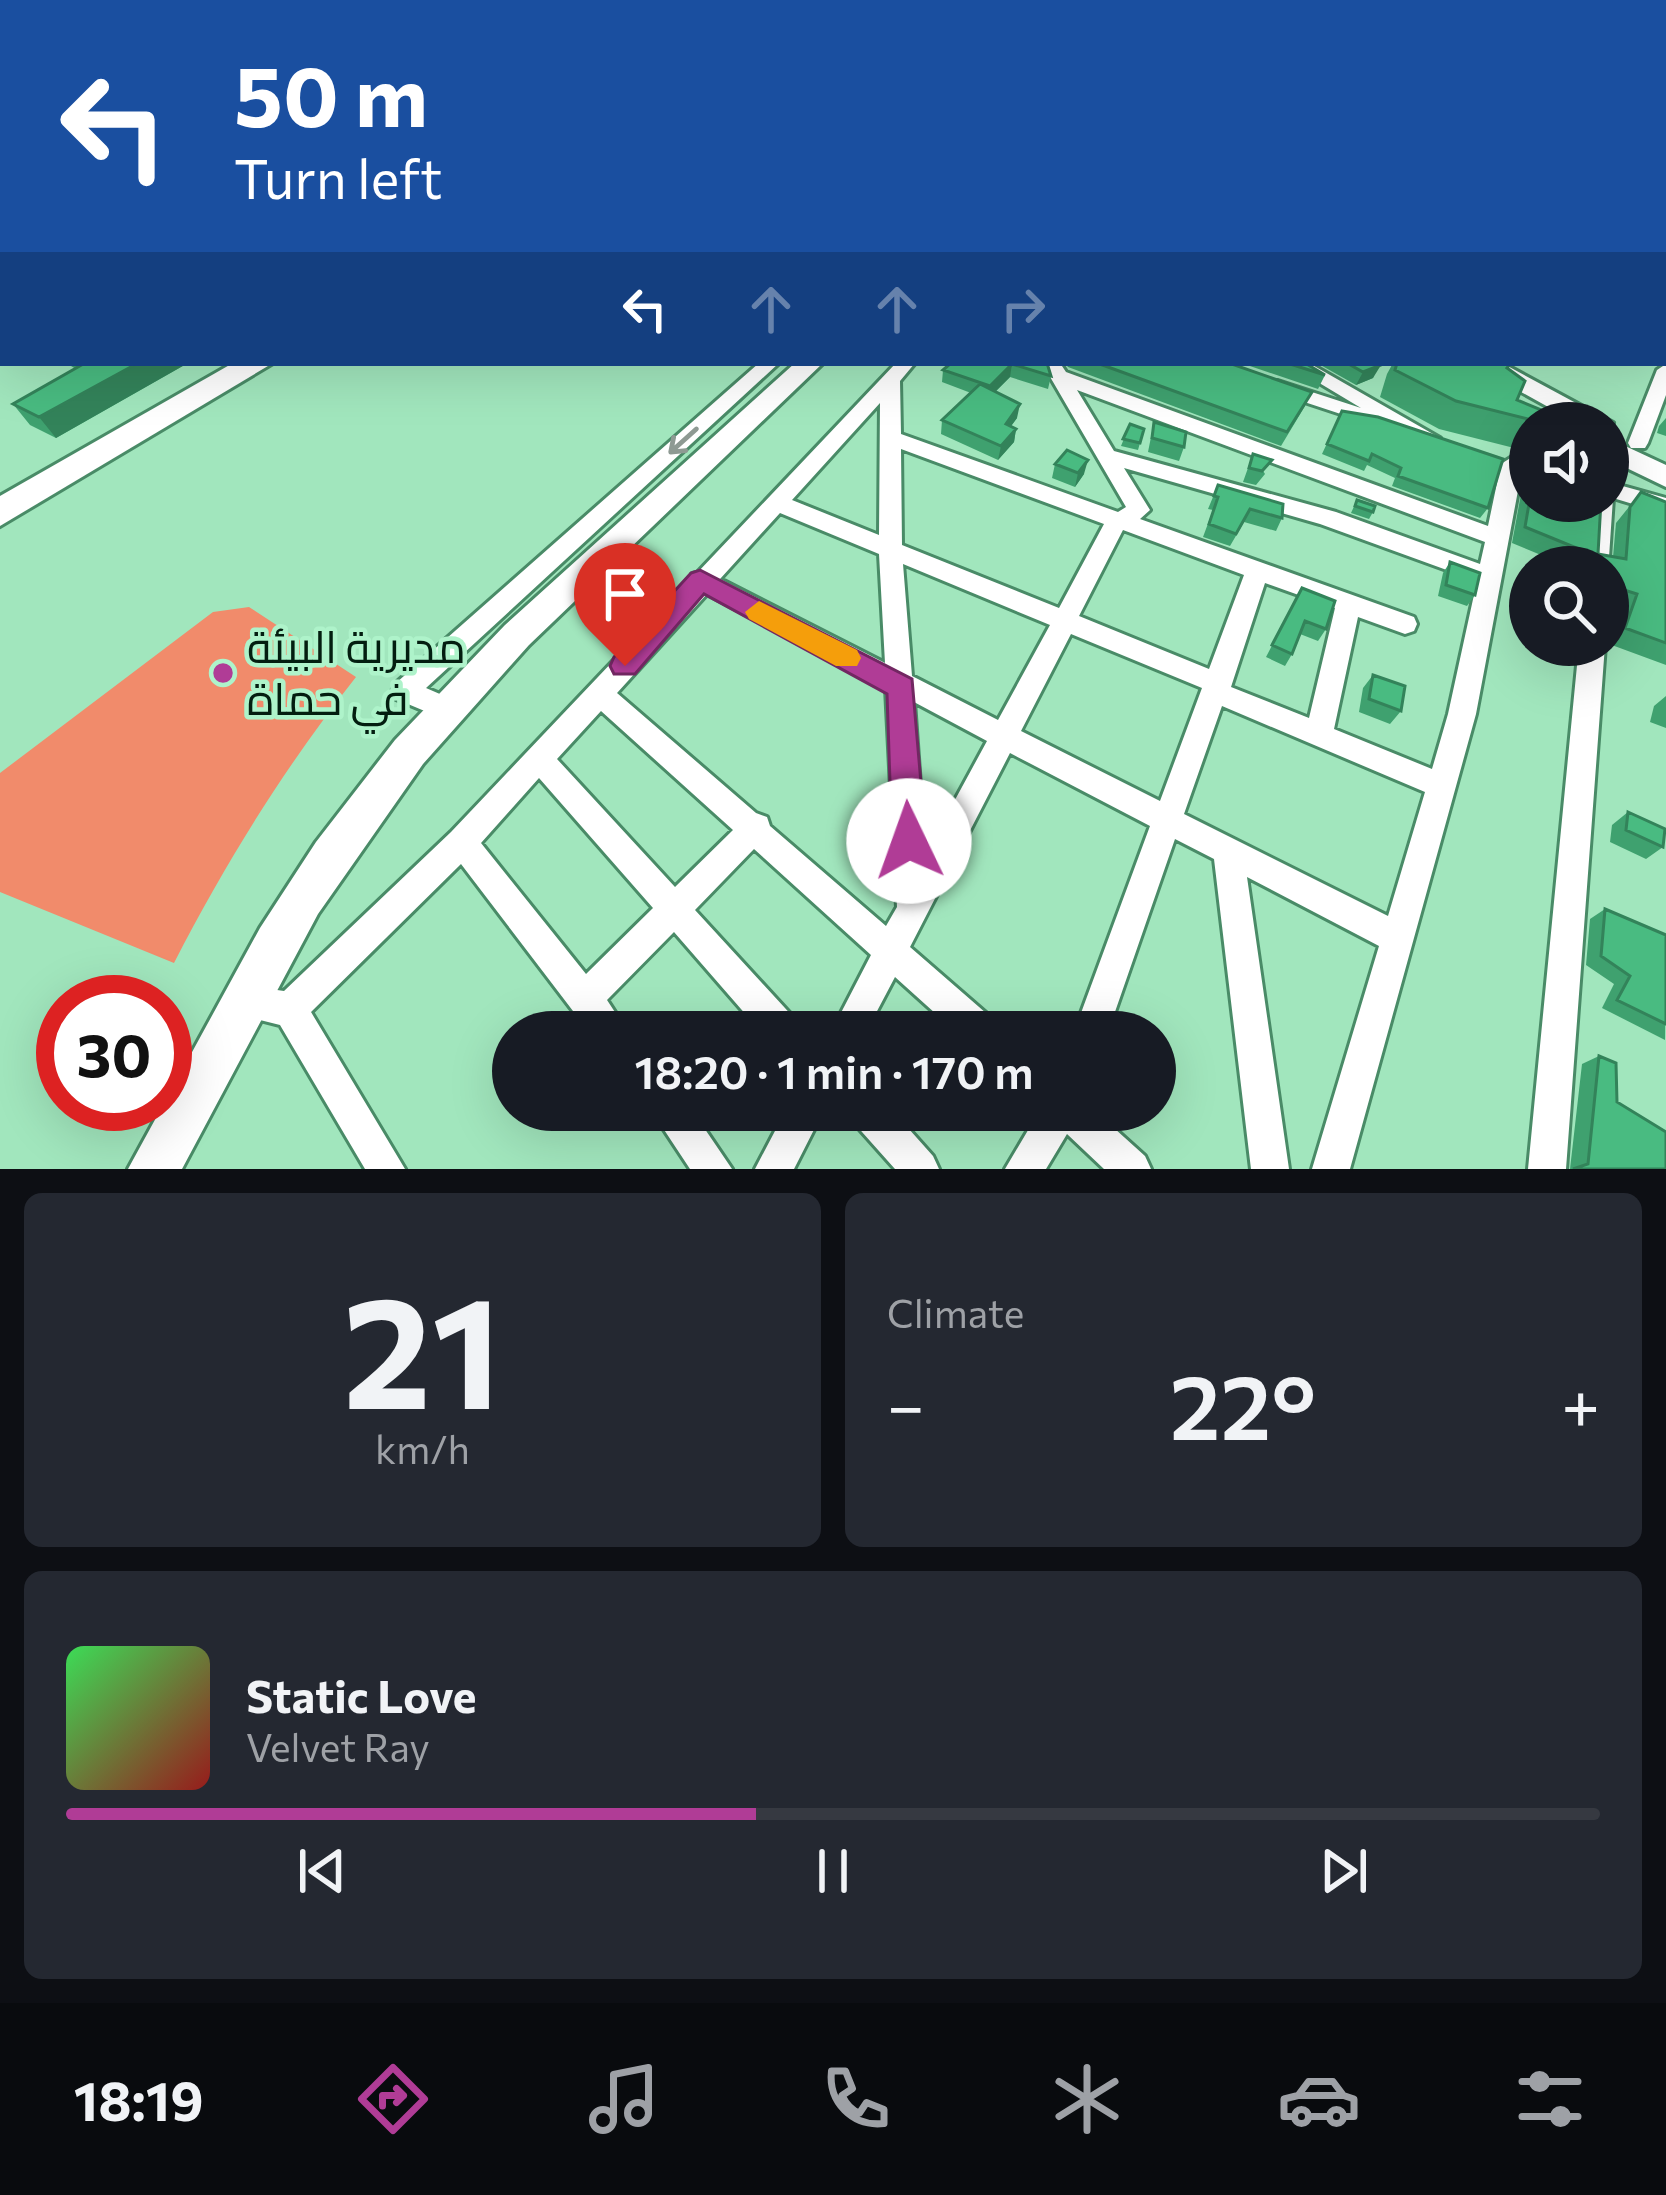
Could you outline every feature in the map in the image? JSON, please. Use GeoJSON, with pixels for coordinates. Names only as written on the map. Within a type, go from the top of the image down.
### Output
{"type":"FeatureCollection","features":[{"type":"Feature","properties":{"kind":"highway"},"geometry":{"type":"LineString","coordinates":[[0,488],[213,366]]}},
{"type":"Feature","properties":{"kind":"highway"},"geometry":{"type":"LineString","coordinates":[[0,513],[252,366]]}},
{"type":"Feature","properties":{"kind":"street"},"geometry":{"type":"LineString","coordinates":[[446,709],[405,691],[767,366]]}},
{"type":"Feature","properties":{"kind":"street"},"geometry":{"type":"LineString","coordinates":[[154,1169],[268,1001],[358,816],[446,709],[807,366]]}},
{"type":"Feature","properties":{"kind":"street"},"geometry":{"type":"LineString","coordinates":[[175,1169],[360,839],[431,747],[823,366]]}},
{"type":"Feature","properties":{"kind":"street"},"geometry":{"type":"LineString","coordinates":[[1300,366],[1414,433]]}},
{"type":"Feature","properties":{"kind":"street"},"geometry":{"type":"LineString","coordinates":[[1455,366],[1523,402]]}},
{"type":"Feature","properties":{"kind":"street"},"geometry":{"type":"LineString","coordinates":[[1488,366],[1558,402]]}},
{"type":"Feature","properties":{"kind":"street"},"geometry":{"type":"LineString","coordinates":[[860,1011],[1116,524],[1139,510],[1054,370]]}},
{"type":"Feature","properties":{"kind":"street"},"geometry":{"type":"LineString","coordinates":[[1054,370],[1500,539]]}},
{"type":"Feature","properties":{"kind":"street"},"geometry":{"type":"LineString","coordinates":[[1629,435],[1666,370]]}},
{"type":"Feature","properties":{"kind":"street"},"geometry":{"type":"LineString","coordinates":[[268,1001],[462,842],[700,580],[898,372]]}},
{"type":"Feature","properties":{"kind":"street"},"geometry":{"type":"LineString","coordinates":[[898,372],[889,437],[891,554],[913,910]]}},
{"type":"Feature","properties":{"kind":"street"},"geometry":{"type":"LineString","coordinates":[[1249,377],[1454,445]]}},
{"type":"Feature","properties":{"kind":"street"},"geometry":{"type":"LineString","coordinates":[[889,437],[1116,524],[1405,624]]}},
{"type":"Feature","properties":{"kind":"street"},"geometry":{"type":"LineString","coordinates":[[1629,447],[1666,458]]}},
{"type":"Feature","properties":{"kind":"street"},"geometry":{"type":"LineString","coordinates":[[1629,449],[1666,477]]}},
{"type":"Feature","properties":{"kind":"street"},"geometry":{"type":"LineString","coordinates":[[1107,456],[1328,518],[1492,577]]}},
{"type":"Feature","properties":{"kind":"street"},"geometry":{"type":"LineString","coordinates":[[1330,1169],[1442,786],[1492,577],[1509,482]]}},
{"type":"Feature","properties":{"kind":"street"},"geometry":{"type":"LineString","coordinates":[[1629,495],[1666,506]]}},
{"type":"Feature","properties":{"kind":"street"},"geometry":{"type":"LineString","coordinates":[[778,502],[1442,786]]}},
{"type":"Feature","properties":{"kind":"street"},"geometry":{"type":"LineString","coordinates":[[1099,1011],[1171,823],[1257,572]]}},
{"type":"Feature","properties":{"kind":"street"},"geometry":{"type":"LineString","coordinates":[[700,580],[1399,939]]}},
{"type":"Feature","properties":{"kind":"street"},"geometry":{"type":"LineString","coordinates":[[1319,735],[1348,604]]}},
{"type":"Feature","properties":{"kind":"street"},"geometry":{"type":"LineString","coordinates":[[1547,1169],[1590,666]]}},
{"type":"Feature","properties":{"kind":"street"},"geometry":{"type":"LineString","coordinates":[[600,694],[959,1011]]}},
{"type":"Feature","properties":{"kind":"street"},"geometry":{"type":"LineString","coordinates":[[538,757],[765,1011]]}},
{"type":"Feature","properties":{"kind":"street"},"geometry":{"type":"LineString","coordinates":[[586,998],[756,827]]}},
{"type":"Feature","properties":{"kind":"street"},"geometry":{"type":"LineString","coordinates":[[462,842],[596,1011]]}},
{"type":"Feature","properties":{"kind":"street"},"geometry":{"type":"LineString","coordinates":[[1228,852],[1270,1169]]}},
{"type":"Feature","properties":{"kind":"street"},"geometry":{"type":"LineString","coordinates":[[268,1001],[386,1169]]}},
{"type":"Feature","properties":{"kind":"street"},"geometry":{"type":"LineString","coordinates":[[685,1131],[713,1169]]}},
{"type":"Feature","properties":{"kind":"street"},"geometry":{"type":"LineString","coordinates":[[774,1169],[795,1131]]}},
{"type":"Feature","properties":{"kind":"street"},"geometry":{"type":"LineString","coordinates":[[886,1131],[920,1169]]}},
{"type":"Feature","properties":{"kind":"street"},"geometry":{"type":"LineString","coordinates":[[1024,1169],[1050,1131]]}},
{"type":"Feature","properties":{"kind":"street"},"geometry":{"type":"LineString","coordinates":[[1088,1131],[1132,1169]]}},
{"type":"Feature","properties":{"kind":"shaded area"},"geometry":{"type":"Polygon","coordinates":[[[249,607],[356,677],[258,815],[174,963],[0,892],[0,773],[213,612],[249,607]]]}},
{"type":"Feature","properties":{"kind":"building"},"geometry":{"type":"Polygon","coordinates":[[[80,366],[132,366],[39,417],[13,404],[80,366]]]}},
{"type":"Feature","properties":{"kind":"building"},"geometry":{"type":"Polygon","coordinates":[[[948,366],[1010,366],[990,386],[943,370],[948,366]]]}},
{"type":"Feature","properties":{"kind":"building"},"geometry":{"type":"Polygon","coordinates":[[[1018,366],[1048,366],[1051,376],[1018,366]]]}},
{"type":"Feature","properties":{"kind":"building"},"geometry":{"type":"Polygon","coordinates":[[[1105,366],[1238,366],[1312,392],[1287,432],[1105,366]]]}},
{"type":"Feature","properties":{"kind":"building"},"geometry":{"type":"Polygon","coordinates":[[[1396,366],[1509,366],[1525,381],[1517,400],[1522,402],[1509,402],[1509,414],[1456,401],[1395,370],[1396,366]]]}},
{"type":"Feature","properties":{"kind":"building"},"geometry":{"type":"Polygon","coordinates":[[[980,384],[1020,404],[1006,424],[1016,429],[1001,446],[942,420],[980,384]]]}},
{"type":"Feature","properties":{"kind":"building"},"geometry":{"type":"Polygon","coordinates":[[[1342,411],[1378,417],[1503,459],[1488,508],[1398,476],[1401,468],[1372,454],[1369,461],[1327,444],[1342,411]]]}},
{"type":"Feature","properties":{"kind":"building"},"geometry":{"type":"Polygon","coordinates":[[[1154,422],[1186,432],[1184,447],[1152,438],[1154,422]]]}},
{"type":"Feature","properties":{"kind":"building"},"geometry":{"type":"Polygon","coordinates":[[[1130,424],[1144,429],[1140,443],[1123,439],[1130,424]]]}},
{"type":"Feature","properties":{"kind":"building"},"geometry":{"type":"Polygon","coordinates":[[[1067,450],[1088,460],[1078,473],[1055,464],[1067,450]]]}},
{"type":"Feature","properties":{"kind":"building"},"geometry":{"type":"Polygon","coordinates":[[[1253,454],[1272,460],[1262,471],[1249,468],[1253,454]]]}},
{"type":"Feature","properties":{"kind":"building"},"geometry":{"type":"Polygon","coordinates":[[[1218,485],[1283,504],[1282,518],[1250,509],[1236,534],[1209,524],[1218,485]]]}},
{"type":"Feature","properties":{"kind":"building"},"geometry":{"type":"Polygon","coordinates":[[[1641,492],[1666,502],[1666,643],[1629,629],[1637,594],[1629,592],[1630,507],[1641,492]]]}},
{"type":"Feature","properties":{"kind":"building"},"geometry":{"type":"Polygon","coordinates":[[[1357,500],[1375,506],[1373,512],[1355,506],[1357,500]]]}},
{"type":"Feature","properties":{"kind":"building"},"geometry":{"type":"Polygon","coordinates":[[[1526,522],[1600,522],[1598,546],[1572,546],[1525,527],[1526,522]]]}},
{"type":"Feature","properties":{"kind":"building"},"geometry":{"type":"Polygon","coordinates":[[[1450,562],[1480,573],[1475,595],[1446,585],[1450,562]]]}},
{"type":"Feature","properties":{"kind":"building"},"geometry":{"type":"Polygon","coordinates":[[[1302,588],[1335,601],[1326,629],[1305,621],[1292,654],[1272,645],[1302,588]]]}},
{"type":"Feature","properties":{"kind":"building"},"geometry":{"type":"Polygon","coordinates":[[[1373,675],[1405,686],[1401,711],[1369,699],[1373,675]]]}},
{"type":"Feature","properties":{"kind":"building"},"geometry":{"type":"Polygon","coordinates":[[[1628,812],[1665,829],[1663,847],[1626,830],[1628,812]]]}},
{"type":"Feature","properties":{"kind":"building"},"geometry":{"type":"Polygon","coordinates":[[[1605,909],[1666,935],[1666,1024],[1617,1000],[1630,976],[1601,956],[1605,909]]]}},
{"type":"Feature","properties":{"kind":"building"},"geometry":{"type":"Polygon","coordinates":[[[1599,1056],[1616,1063],[1617,1102],[1666,1132],[1666,1169],[1573,1169],[1588,1164],[1599,1056]]]}},
{"type":"Feature","properties":{"kind":"slow traffic"},"geometry":{"type":"LineString","coordinates":[[759,612],[847,658]]}},
{"type":"Feature","properties":{"kind":"place","name":"مديرية البيئة في حماة"},"geometry":{"type":"Point","coordinates":[223,673]}},
{"type":"Feature","properties":{"kind":"route"},"geometry":{"type":"LineString","coordinates":[[625,666],[700,580],[902,687],[909,841]]}}]}
